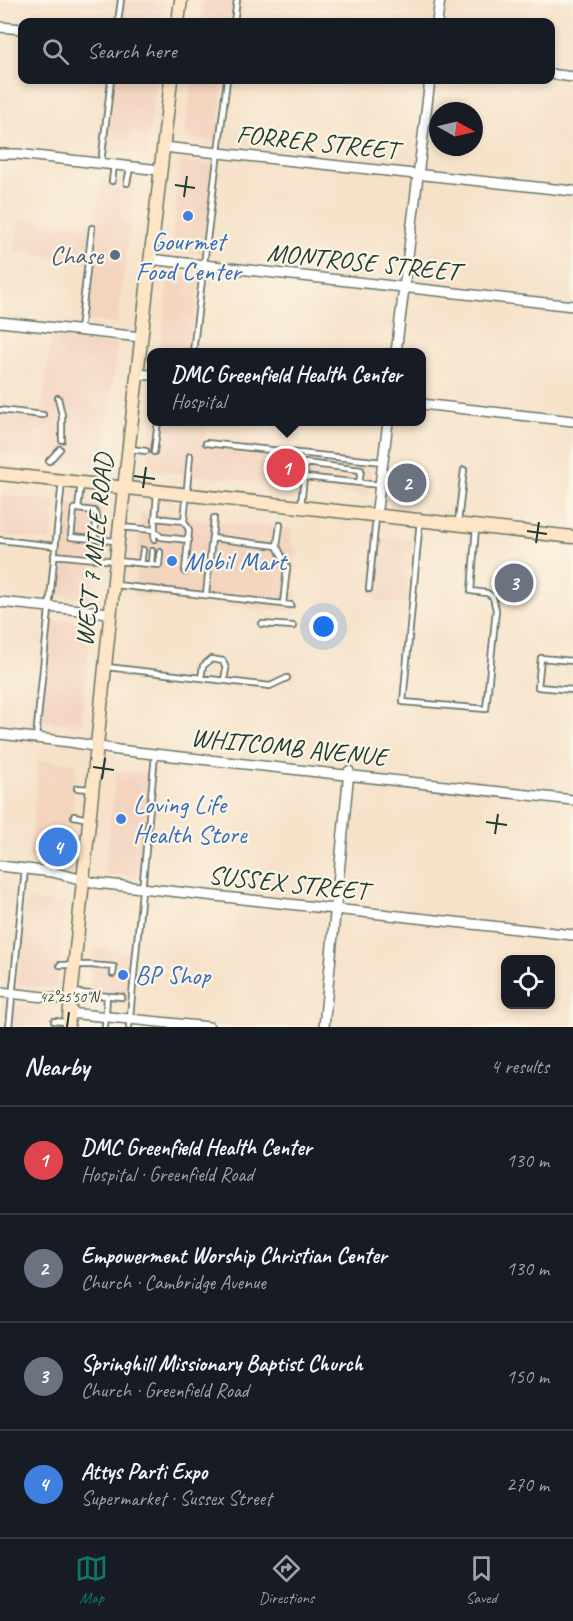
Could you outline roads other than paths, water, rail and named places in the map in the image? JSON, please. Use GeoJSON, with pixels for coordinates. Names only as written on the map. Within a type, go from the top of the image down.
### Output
{"type":"FeatureCollection","features":[{"type":"Feature","properties":{"kind":"main road"},"geometry":{"type":"LineString","coordinates":[[179,18],[181,0]]}},
{"type":"Feature","properties":{"kind":"main road","name":"WEST 7 MILE ROAD"},"geometry":{"type":"LineString","coordinates":[[69,1021],[117,541],[171,84]]}},
{"type":"Feature","properties":{"kind":"main road"},"geometry":{"type":"LineString","coordinates":[[0,474],[573,537]]}},
{"type":"Feature","properties":{"kind":"street"},"geometry":{"type":"LineString","coordinates":[[438,18],[440,0]]}},
{"type":"Feature","properties":{"kind":"street"},"geometry":{"type":"LineString","coordinates":[[0,27],[18,29]]}},
{"type":"Feature","properties":{"kind":"street"},"geometry":{"type":"LineString","coordinates":[[555,75],[573,77]]}},
{"type":"Feature","properties":{"kind":"street"},"geometry":{"type":"LineString","coordinates":[[397,348],[429,84]]}},
{"type":"Feature","properties":{"kind":"street","name":"FORRER STREET"},"geometry":{"type":"LineString","coordinates":[[163,147],[573,191]]}},
{"type":"Feature","properties":{"kind":"street"},"geometry":{"type":"LineString","coordinates":[[0,154],[17,153],[160,170]]}},
{"type":"Feature","properties":{"kind":"street","name":"MONTROSE STREET"},"geometry":{"type":"LineString","coordinates":[[150,259],[573,306]]}},
{"type":"Feature","properties":{"kind":"street"},"geometry":{"type":"LineString","coordinates":[[0,322],[141,338]]}},
{"type":"Feature","properties":{"kind":"street"},"geometry":{"type":"LineString","coordinates":[[137,374],[147,375]]}},
{"type":"Feature","properties":{"kind":"street"},"geometry":{"type":"LineString","coordinates":[[426,405],[573,421]]}},
{"type":"Feature","properties":{"kind":"street"},"geometry":{"type":"LineString","coordinates":[[376,516],[388,426]]}},
{"type":"Feature","properties":{"kind":"street"},"geometry":{"type":"LineString","coordinates":[[0,602],[110,614]]}},
{"type":"Feature","properties":{"kind":"street","name":"WHITCOMB AVENUE"},"geometry":{"type":"LineString","coordinates":[[0,734],[155,754],[349,773],[573,800]]}},
{"type":"Feature","properties":{"kind":"street"},"geometry":{"type":"LineString","coordinates":[[324,1027],[349,773]]}},
{"type":"Feature","properties":{"kind":"street","name":"SUSSEX STREET"},"geometry":{"type":"LineString","coordinates":[[0,866],[96,883],[573,935]]}},
{"type":"Feature","properties":{"kind":"street"},"geometry":{"type":"LineString","coordinates":[[0,992],[44,992],[71,996]]}},
{"type":"Feature","properties":{"kind":"street"},"geometry":{"type":"LineString","coordinates":[[69,1021],[209,1027]]}},
{"type":"Feature","properties":{"kind":"lane"},"geometry":{"type":"LineString","coordinates":[[119,18],[121,0]]}},
{"type":"Feature","properties":{"kind":"lane"},"geometry":{"type":"LineString","coordinates":[[235,18],[237,0]]}},
{"type":"Feature","properties":{"kind":"lane"},"geometry":{"type":"LineString","coordinates":[[100,163],[110,84]]}},
{"type":"Feature","properties":{"kind":"lane"},"geometry":{"type":"LineString","coordinates":[[194,348],[226,84]]}},
{"type":"Feature","properties":{"kind":"lane"},"geometry":{"type":"LineString","coordinates":[[112,181],[114,165]]}},
{"type":"Feature","properties":{"kind":"lane"},"geometry":{"type":"LineString","coordinates":[[127,183],[130,167]]}},
{"type":"Feature","properties":{"kind":"lane"},"geometry":{"type":"LineString","coordinates":[[80,331],[92,228]]}},
{"type":"Feature","properties":{"kind":"lane"},"geometry":{"type":"LineString","coordinates":[[58,398],[62,415],[62,440]]}},
{"type":"Feature","properties":{"kind":"lane"},"geometry":{"type":"LineString","coordinates":[[0,410],[43,415]]}},
{"type":"Feature","properties":{"kind":"lane"},"geometry":{"type":"LineString","coordinates":[[154,452],[157,426]]}},
{"type":"Feature","properties":{"kind":"lane"},"geometry":{"type":"LineString","coordinates":[[206,443],[383,462]]}},
{"type":"Feature","properties":{"kind":"lane"},"geometry":{"type":"LineString","coordinates":[[128,448],[146,450]]}},
{"type":"Feature","properties":{"kind":"lane"},"geometry":{"type":"LineString","coordinates":[[49,461],[60,449]]}},
{"type":"Feature","properties":{"kind":"lane"},"geometry":{"type":"LineString","coordinates":[[185,572],[189,530],[184,521],[190,456]]}},
{"type":"Feature","properties":{"kind":"lane"},"geometry":{"type":"LineString","coordinates":[[301,508],[305,463],[361,470],[359,483]]}},
{"type":"Feature","properties":{"kind":"lane"},"geometry":{"type":"LineString","coordinates":[[457,525],[464,470]]}},
{"type":"Feature","properties":{"kind":"lane"},"geometry":{"type":"LineString","coordinates":[[304,477],[380,485]]}},
{"type":"Feature","properties":{"kind":"lane"},"geometry":{"type":"LineString","coordinates":[[36,738],[62,481]]}},
{"type":"Feature","properties":{"kind":"lane"},"geometry":{"type":"LineString","coordinates":[[78,509],[81,483]]}},
{"type":"Feature","properties":{"kind":"lane"},"geometry":{"type":"LineString","coordinates":[[153,539],[157,492]]}},
{"type":"Feature","properties":{"kind":"lane"},"geometry":{"type":"LineString","coordinates":[[94,540],[97,516],[94,511],[74,509],[70,537],[94,540],[117,541]]}},
{"type":"Feature","properties":{"kind":"lane"},"geometry":{"type":"LineString","coordinates":[[369,589],[376,516]]}},
{"type":"Feature","properties":{"kind":"lane"},"geometry":{"type":"LineString","coordinates":[[155,518],[184,521]]}},
{"type":"Feature","properties":{"kind":"lane"},"geometry":{"type":"LineString","coordinates":[[206,595],[214,518]]}},
{"type":"Feature","properties":{"kind":"lane"},"geometry":{"type":"LineString","coordinates":[[420,520],[403,702],[486,709],[496,610],[494,597],[487,593],[471,591],[476,527]]}},
{"type":"Feature","properties":{"kind":"lane"},"geometry":{"type":"LineString","coordinates":[[280,525],[277,546],[286,567],[282,604]]}},
{"type":"Feature","properties":{"kind":"lane"},"geometry":{"type":"LineString","coordinates":[[119,526],[154,530],[161,538],[189,540]]}},
{"type":"Feature","properties":{"kind":"lane"},"geometry":{"type":"LineString","coordinates":[[144,538],[145,529]]}},
{"type":"Feature","properties":{"kind":"lane"},"geometry":{"type":"LineString","coordinates":[[212,538],[277,546]]}},
{"type":"Feature","properties":{"kind":"lane"},"geometry":{"type":"LineString","coordinates":[[0,540],[55,546]]}},
{"type":"Feature","properties":{"kind":"lane"},"geometry":{"type":"LineString","coordinates":[[141,563],[143,550]]}},
{"type":"Feature","properties":{"kind":"lane"},"geometry":{"type":"LineString","coordinates":[[151,564],[152,551]]}},
{"type":"Feature","properties":{"kind":"lane"},"geometry":{"type":"LineString","coordinates":[[54,555],[159,565],[160,552]]}},
{"type":"Feature","properties":{"kind":"lane"},"geometry":{"type":"LineString","coordinates":[[113,585],[291,605]]}},
{"type":"Feature","properties":{"kind":"lane"},"geometry":{"type":"LineString","coordinates":[[262,624],[293,626]]}},
{"type":"Feature","properties":{"kind":"lane"},"geometry":{"type":"LineString","coordinates":[[573,661],[541,658],[538,687],[573,690]]}},
{"type":"Feature","properties":{"kind":"lane"},"geometry":{"type":"LineString","coordinates":[[201,678],[203,666],[211,659],[223,661],[226,669],[224,680]]}},
{"type":"Feature","properties":{"kind":"lane"},"geometry":{"type":"LineString","coordinates":[[104,667],[270,686],[287,678]]}},
{"type":"Feature","properties":{"kind":"lane"},"geometry":{"type":"LineString","coordinates":[[130,1023],[155,754]]}},
{"type":"Feature","properties":{"kind":"lane"},"geometry":{"type":"LineString","coordinates":[[76,788],[91,789]]}},
{"type":"Feature","properties":{"kind":"lane"},"geometry":{"type":"LineString","coordinates":[[74,816],[88,819]]}},
{"type":"Feature","properties":{"kind":"lane"},"geometry":{"type":"LineString","coordinates":[[9,1027],[25,869]]}},
{"type":"Feature","properties":{"kind":"lane"},"geometry":{"type":"LineString","coordinates":[[60,965],[85,964],[114,967],[113,974]]}},
{"type":"Feature","properties":{"kind":"lane"},"geometry":{"type":"LineString","coordinates":[[99,973],[100,966]]}},
{"type":"Feature","properties":{"kind":"lane"},"geometry":{"type":"LineString","coordinates":[[106,974],[107,967]]}},
{"type":"Feature","properties":{"kind":"lane"},"geometry":{"type":"LineString","coordinates":[[71,996],[97,992],[122,997]]}},
{"type":"Feature","properties":{"kind":"lane"},"geometry":{"type":"LineString","coordinates":[[105,1022],[108,993]]}},
{"type":"Feature","properties":{"kind":"lane"},"geometry":{"type":"LineString","coordinates":[[54,1021],[69,1021]]}},
{"type":"Feature","properties":{"kind":"place","name":"Gourmet Food Center"},"geometry":{"type":"Point","coordinates":[188,216]}},
{"type":"Feature","properties":{"kind":"place","name":"Chase"},"geometry":{"type":"Point","coordinates":[115,255]}},
{"type":"Feature","properties":{"kind":"place","name":"DMC Greenfield Health Center"},"geometry":{"type":"Point","coordinates":[286,468]}},
{"type":"Feature","properties":{"kind":"place","name":"Empowerment Worship Christian Center"},"geometry":{"type":"Point","coordinates":[407,483]}},
{"type":"Feature","properties":{"kind":"place","name":"Mobil Mart"},"geometry":{"type":"Point","coordinates":[172,561]}},
{"type":"Feature","properties":{"kind":"place","name":"Springhill Missionary Baptist Church"},"geometry":{"type":"Point","coordinates":[514,583]}},
{"type":"Feature","properties":{"kind":"place","name":"Loving Life Health Store"},"geometry":{"type":"Point","coordinates":[121,819]}},
{"type":"Feature","properties":{"kind":"place","name":"Attys Parti Expo"},"geometry":{"type":"Point","coordinates":[58,847]}},
{"type":"Feature","properties":{"kind":"place","name":"BP Shop"},"geometry":{"type":"Point","coordinates":[123,975]}}]}
